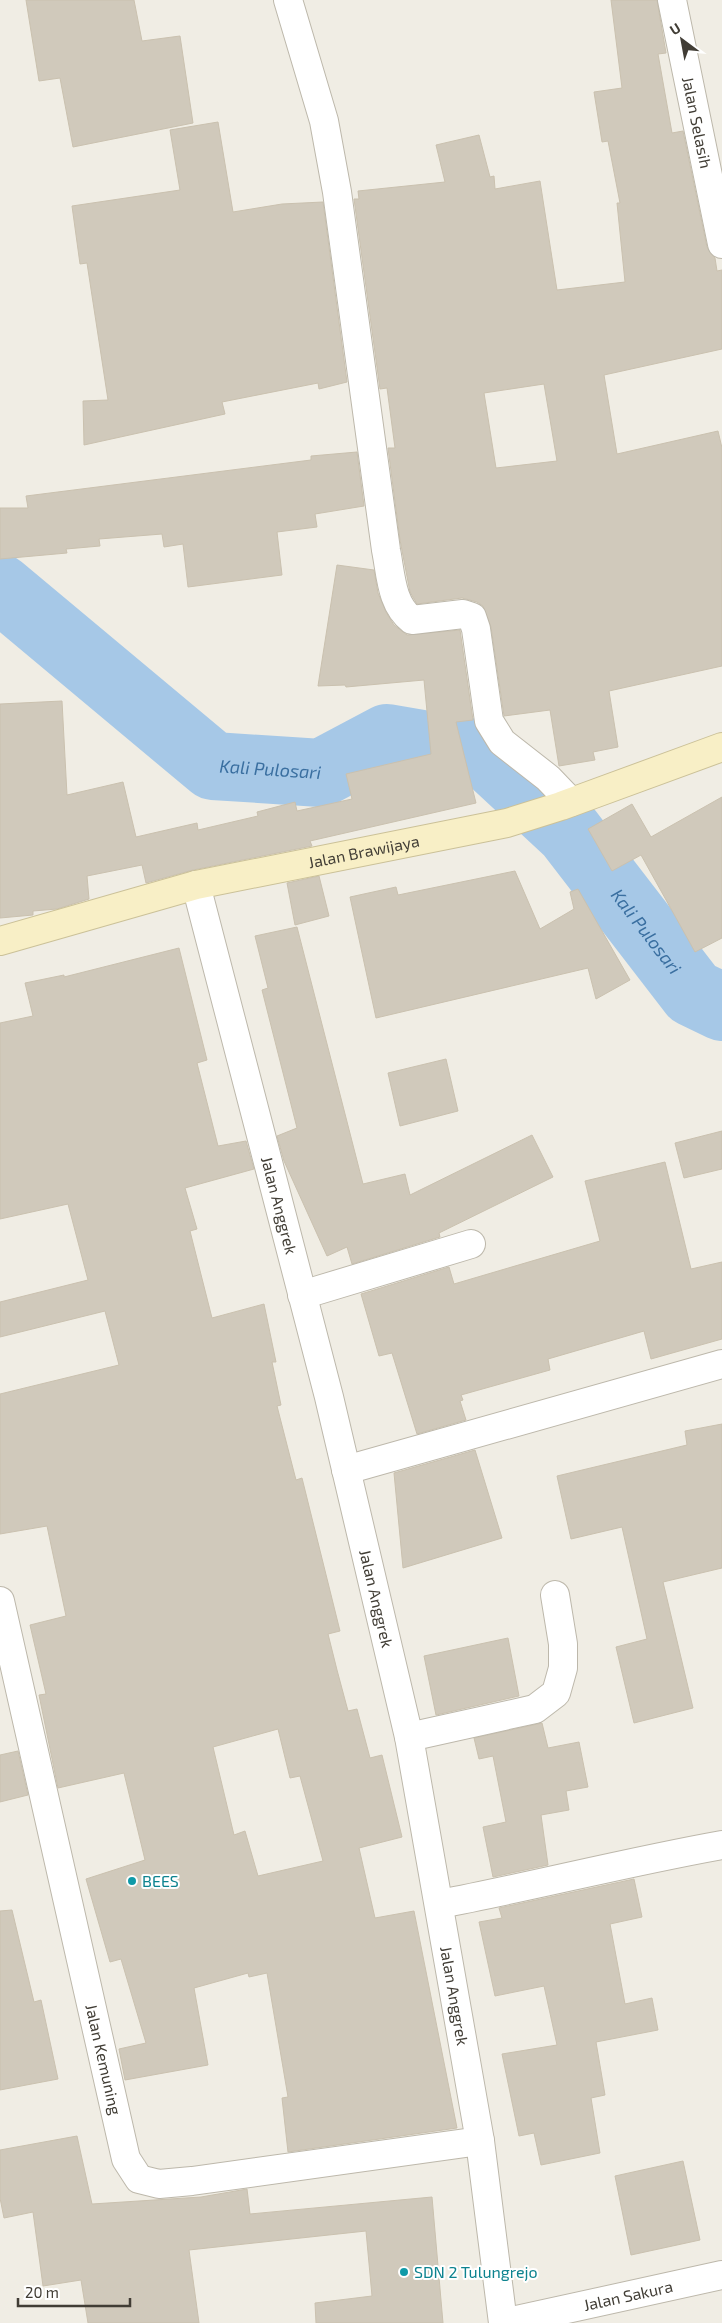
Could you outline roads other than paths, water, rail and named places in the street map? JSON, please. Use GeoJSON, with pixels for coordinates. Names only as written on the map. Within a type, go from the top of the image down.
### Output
{"type":"FeatureCollection","features":[{"type":"Feature","properties":{"kind":"main road","name":"Jalan Brawijaya"},"geometry":{"type":"LineString","coordinates":[[0,941],[196,885],[507,822],[566,804],[722,747]]}},
{"type":"Feature","properties":{"kind":"street"},"geometry":{"type":"LineString","coordinates":[[288,0],[324,121],[337,192],[386,550],[395,597],[401,611],[412,620],[463,614],[472,617],[476,629],[488,721],[502,742],[548,778],[566,804]]}},
{"type":"Feature","properties":{"kind":"street","name":"Jalan Selasih"},"geometry":{"type":"LineString","coordinates":[[672,0],[722,244]]}},
{"type":"Feature","properties":{"kind":"street","name":"Jalan Anggrek"},"geometry":{"type":"LineString","coordinates":[[196,885],[346,1470],[409,1736],[440,1904],[480,2141],[503,2323]]}},
{"type":"Feature","properties":{"kind":"street"},"geometry":{"type":"LineString","coordinates":[[302,1295],[471,1244]]}},
{"type":"Feature","properties":{"kind":"street"},"geometry":{"type":"LineString","coordinates":[[346,1470],[722,1364]]}},
{"type":"Feature","properties":{"kind":"street"},"geometry":{"type":"LineString","coordinates":[[409,1736],[535,1709],[556,1693],[563,1668],[563,1644],[555,1595]]}},
{"type":"Feature","properties":{"kind":"street","name":"Jalan Kemuning"},"geometry":{"type":"LineString","coordinates":[[0,1602],[126,2159],[139,2179],[159,2184],[192,2181],[480,2141]]}},
{"type":"Feature","properties":{"kind":"street"},"geometry":{"type":"LineString","coordinates":[[440,1904],[722,1845]]}},
{"type":"Feature","properties":{"kind":"street","name":"Jalan Sakura"},"geometry":{"type":"LineString","coordinates":[[503,2323],[722,2275]]}},
{"type":"Feature","properties":{"kind":"waterway","name":"Kali Pulosari"},"geometry":{"type":"LineString","coordinates":[[0,588],[213,766],[321,773],[387,738],[486,755],[569,832],[693,993],[722,1007]]}},
{"type":"Feature","properties":{"kind":"place","name":"BEES"},"geometry":{"type":"Point","coordinates":[132,1881]}},
{"type":"Feature","properties":{"kind":"place","name":"SDN 2 Tulungrejo"},"geometry":{"type":"Point","coordinates":[404,2272]}}]}
